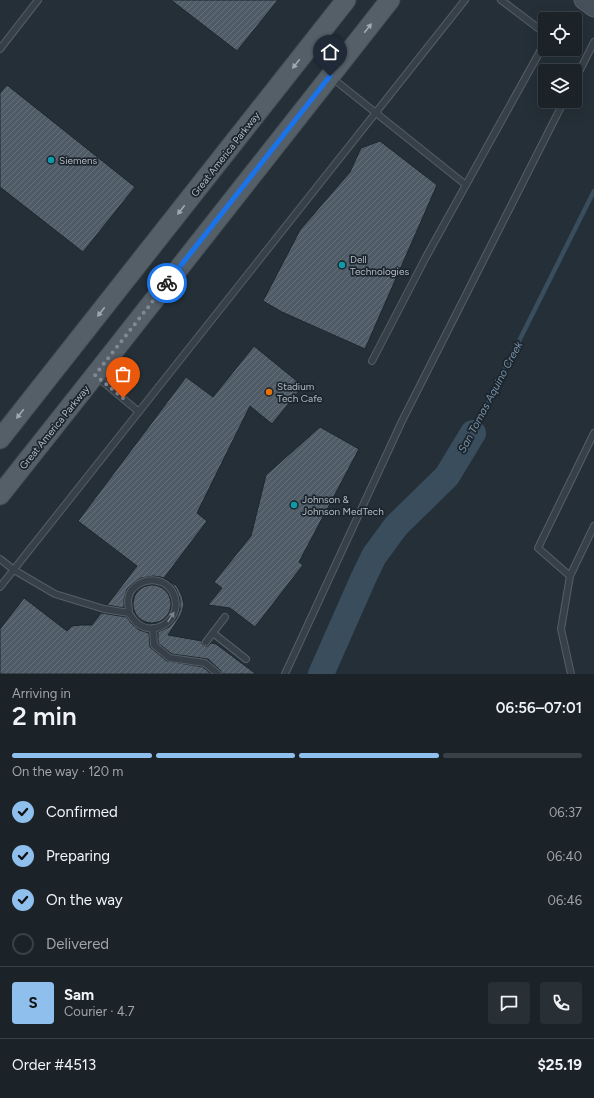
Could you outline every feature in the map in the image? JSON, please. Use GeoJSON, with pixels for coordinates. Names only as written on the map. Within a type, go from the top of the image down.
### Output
{"type":"FeatureCollection","features":[{"type":"Feature","properties":{"kind":"main road","name":"Great America Parkway"},"geometry":{"type":"LineString","coordinates":[[0,440],[346,0]]}},
{"type":"Feature","properties":{"kind":"main road","name":"Great America Parkway"},"geometry":{"type":"LineString","coordinates":[[0,495],[390,0]]}},
{"type":"Feature","properties":{"kind":"street"},"geometry":{"type":"LineString","coordinates":[[583,0],[594,8]]}},
{"type":"Feature","properties":{"kind":"lane"},"geometry":{"type":"LineString","coordinates":[[0,49],[38,0]]}},
{"type":"Feature","properties":{"kind":"lane"},"geometry":{"type":"LineString","coordinates":[[0,587],[465,0]]}},
{"type":"Feature","properties":{"kind":"lane"},"geometry":{"type":"LineString","coordinates":[[372,361],[426,257],[543,46],[542,31],[501,0]]}},
{"type":"Feature","properties":{"kind":"lane"},"geometry":{"type":"LineString","coordinates":[[582,66],[594,42]]}},
{"type":"Feature","properties":{"kind":"lane"},"geometry":{"type":"LineString","coordinates":[[330,76],[466,185]]}},
{"type":"Feature","properties":{"kind":"lane"},"geometry":{"type":"LineString","coordinates":[[285,674],[402,420],[560,108]]}},
{"type":"Feature","properties":{"kind":"lane"},"geometry":{"type":"LineString","coordinates":[[95,375],[139,412]]}},
{"type":"Feature","properties":{"kind":"lane"},"geometry":{"type":"LineString","coordinates":[[570,576],[538,548],[594,433]]}},
{"type":"Feature","properties":{"kind":"lane"},"geometry":{"type":"LineString","coordinates":[[571,674],[561,629],[570,576],[594,526]]}},
{"type":"Feature","properties":{"kind":"lane"},"geometry":{"type":"LineString","coordinates":[[0,559],[14,570],[55,594],[104,609],[129,613]]}},
{"type":"Feature","properties":{"kind":"lane"},"geometry":{"type":"LineString","coordinates":[[143,581],[160,581],[171,589],[175,597],[176,605],[174,614],[169,621],[162,626],[153,628],[145,627],[137,623],[129,613],[128,600],[131,592],[143,581]]}},
{"type":"Feature","properties":{"kind":"lane"},"geometry":{"type":"LineString","coordinates":[[206,642],[226,617]]}},
{"type":"Feature","properties":{"kind":"lane"},"geometry":{"type":"LineString","coordinates":[[153,628],[154,645],[170,658],[205,663],[218,674]]}},
{"type":"Feature","properties":{"kind":"lane"},"geometry":{"type":"LineString","coordinates":[[213,633],[246,659]]}},
{"type":"Feature","properties":{"kind":"building"},"geometry":{"type":"Polygon","coordinates":[[[171,0],[278,0],[237,51],[171,0]]]}},
{"type":"Feature","properties":{"kind":"building","name":"Siemens"},"geometry":{"type":"Polygon","coordinates":[[[7,85],[135,187],[83,252],[0,187],[0,93],[7,85]]]}},
{"type":"Feature","properties":{"kind":"building","name":"Dell Technologies"},"geometry":{"type":"Polygon","coordinates":[[[380,141],[437,185],[365,349],[282,312],[263,301],[300,230],[350,172],[361,148],[380,141]]]}},
{"type":"Feature","properties":{"kind":"building"},"geometry":{"type":"Polygon","coordinates":[[[254,346],[303,386],[272,424],[250,406],[197,513],[207,521],[164,578],[165,579],[153,576],[141,578],[127,589],[124,599],[124,608],[107,605],[137,566],[78,521],[186,377],[213,397],[254,346]]]}},
{"type":"Feature","properties":{"kind":"building","name":"Johnson & Johnson MedTech"},"geometry":{"type":"Polygon","coordinates":[[[320,427],[359,449],[299,562],[303,565],[255,627],[230,608],[208,605],[222,588],[214,582],[251,536],[266,475],[320,427]]]}},
{"type":"Feature","properties":{"kind":"building"},"geometry":{"type":"Polygon","coordinates":[[[167,580],[177,586],[182,596],[184,605],[181,615],[168,635],[202,641],[202,644],[205,646],[208,646],[211,643],[216,644],[256,674],[222,674],[221,671],[208,659],[172,654],[158,643],[158,632],[169,627],[176,619],[180,610],[180,599],[176,589],[167,580]]]}},
{"type":"Feature","properties":{"kind":"building"},"geometry":{"type":"Polygon","coordinates":[[[148,585],[156,585],[166,590],[170,597],[170,611],[166,618],[156,623],[148,623],[138,618],[136,615],[133,608],[133,600],[138,590],[141,588],[148,585]]]}},
{"type":"Feature","properties":{"kind":"building"},"geometry":{"type":"Polygon","coordinates":[[[24,598],[67,631],[72,626],[92,625],[101,613],[127,617],[139,630],[149,633],[150,647],[167,661],[203,667],[211,674],[0,674],[0,629],[24,598]]]}},
{"type":"Feature","properties":{"kind":"waterway","name":"San Tomas Aquino Creek"},"geometry":{"type":"LineString","coordinates":[[473,433],[594,191]]}},
{"type":"Feature","properties":{"kind":"waterway","name":"San Tomas Aquino Creek"},"geometry":{"type":"LineString","coordinates":[[321,674],[374,556],[396,526],[447,476],[473,433]]}},
{"type":"Feature","properties":{"kind":"way so far"},"geometry":{"type":"LineString","coordinates":[[123,398],[95,375],[167,283]]}},
{"type":"Feature","properties":{"kind":"place","name":"Siemens"},"geometry":{"type":"Point","coordinates":[51,160]}},
{"type":"Feature","properties":{"kind":"place","name":"Dell Technologies"},"geometry":{"type":"Point","coordinates":[342,265]}},
{"type":"Feature","properties":{"kind":"place","name":"Stadium Tech Cafe"},"geometry":{"type":"Point","coordinates":[269,392]}},
{"type":"Feature","properties":{"kind":"place","name":"Johnson & Johnson MedTech"},"geometry":{"type":"Point","coordinates":[294,505]}},
{"type":"Feature","properties":{"kind":"route"},"geometry":{"type":"LineString","coordinates":[[167,283],[330,76]]}}]}
